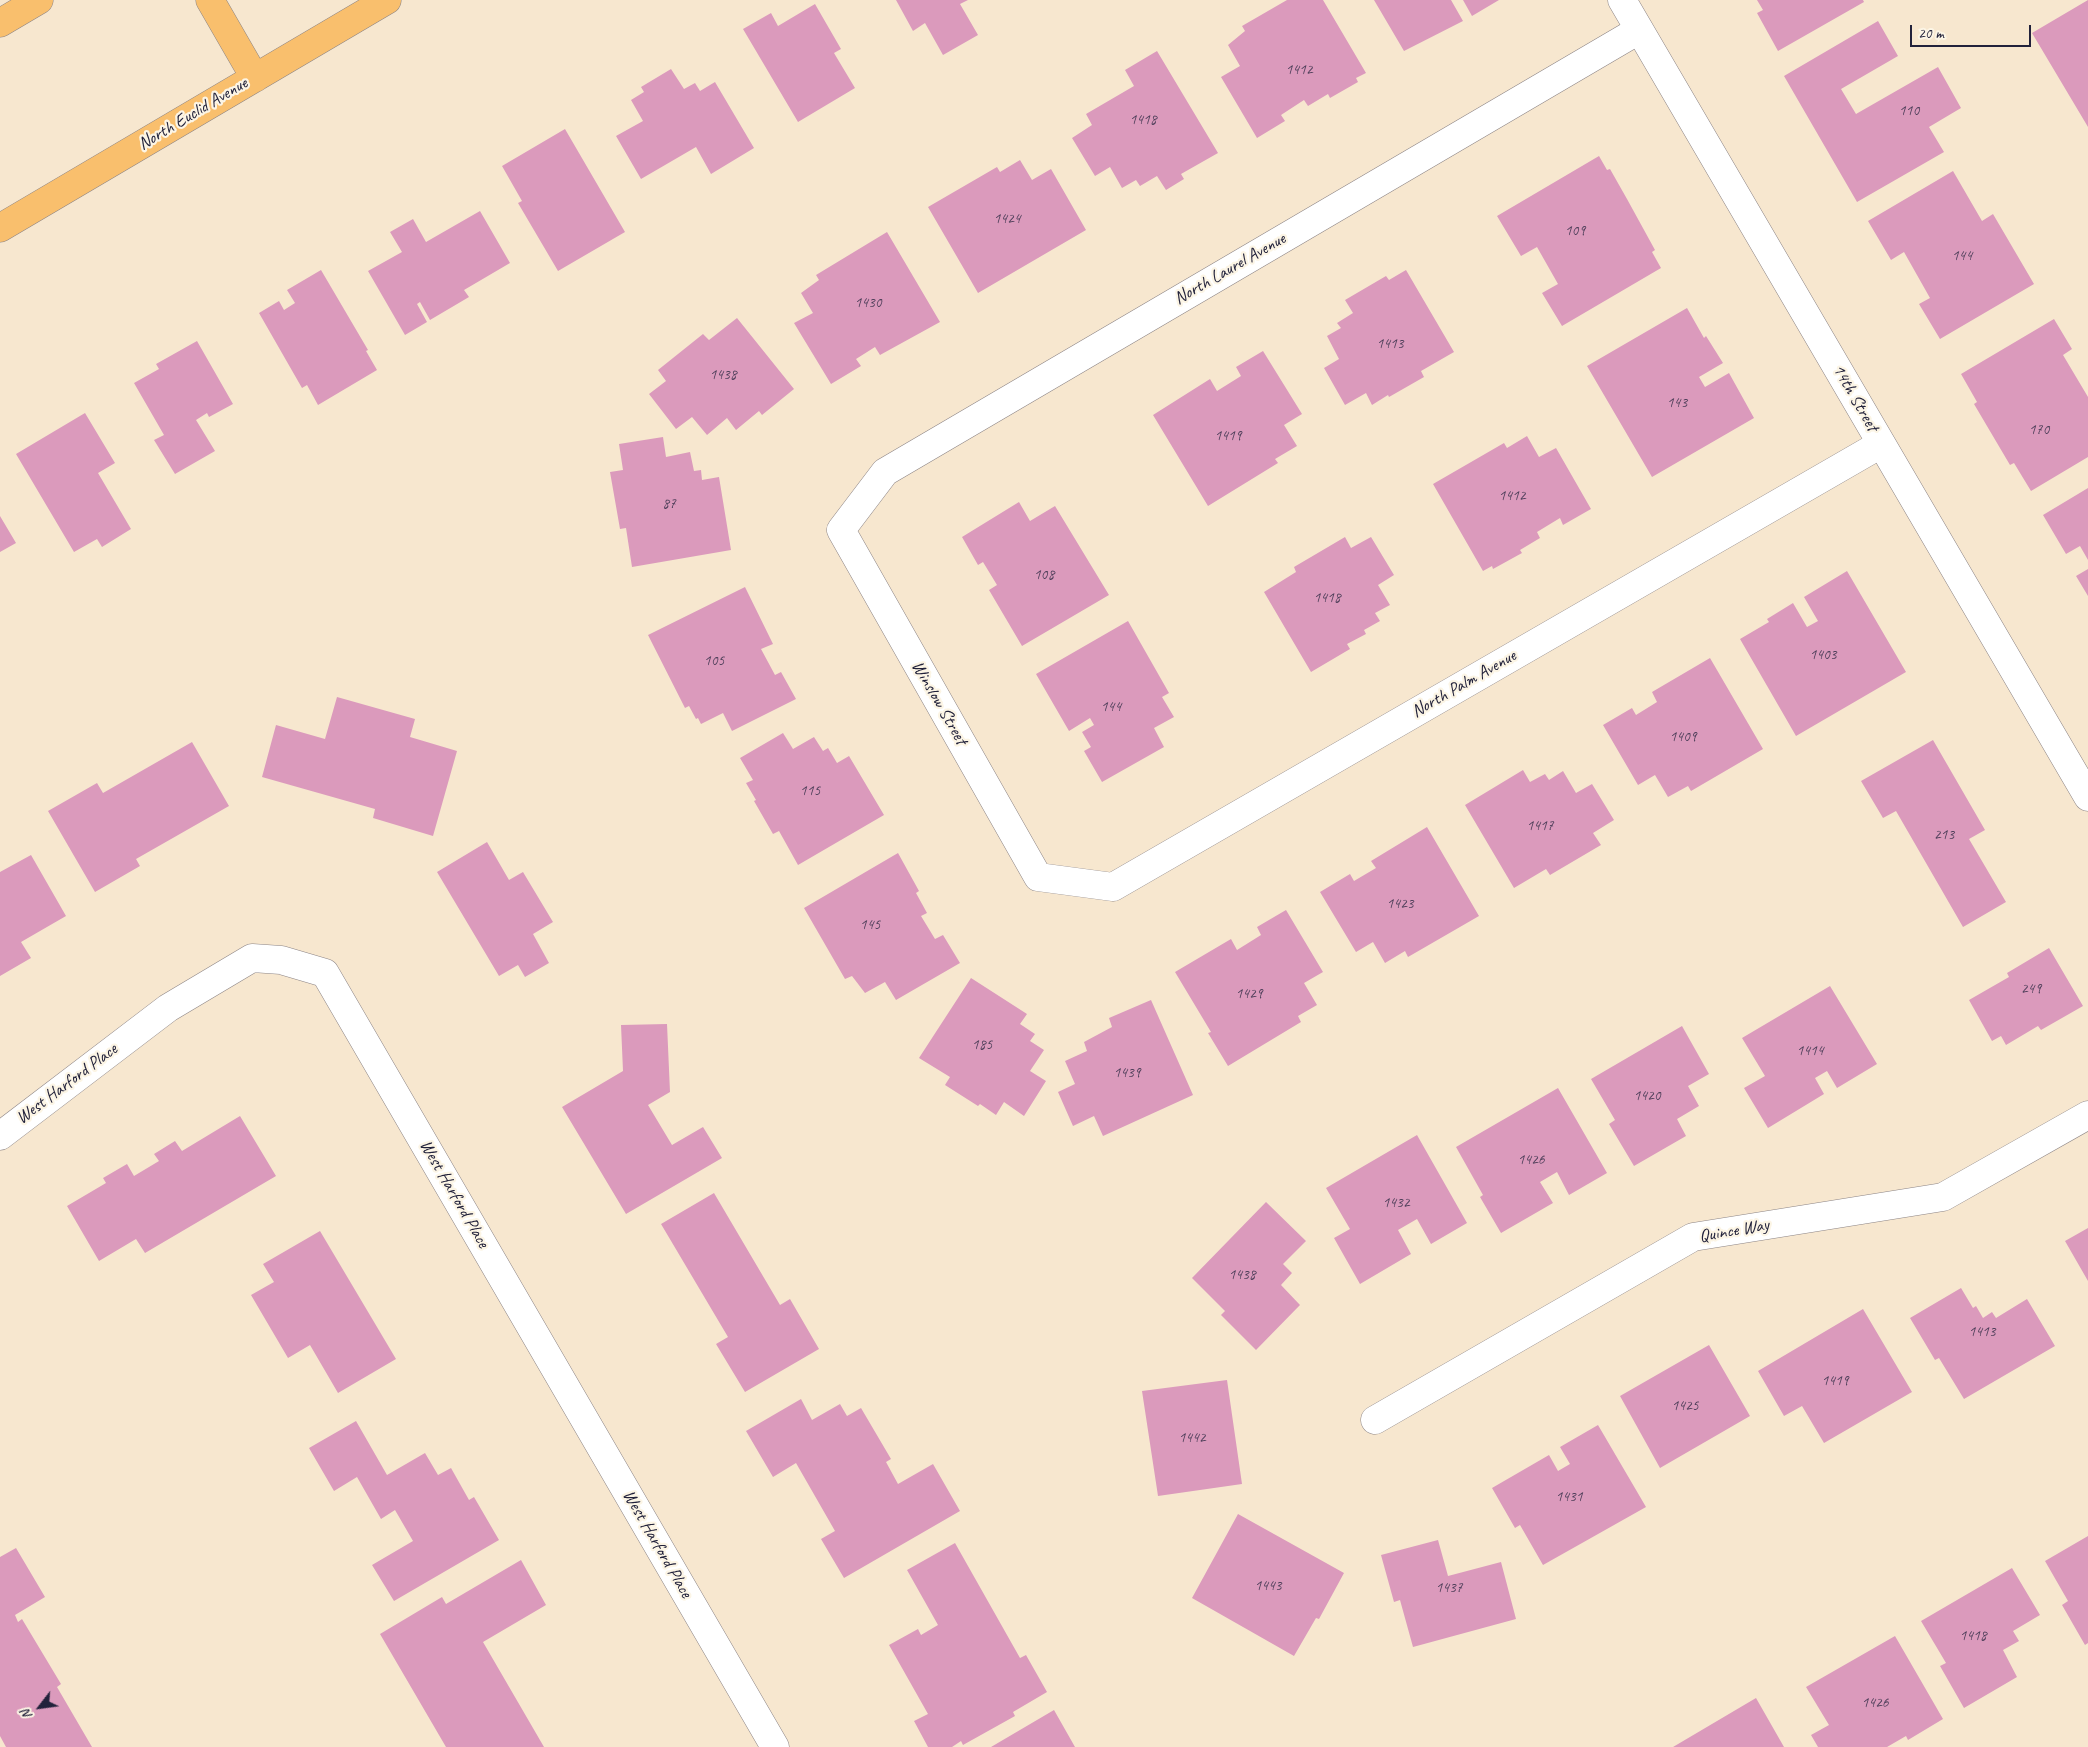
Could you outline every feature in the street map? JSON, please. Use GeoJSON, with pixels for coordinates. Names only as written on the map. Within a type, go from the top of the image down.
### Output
{"type":"FeatureCollection","features":[{"type":"Feature","properties":{"kind":"main road"},"geometry":{"type":"LineString","coordinates":[[0,23],[39,0]]}},
{"type":"Feature","properties":{"kind":"main road"},"geometry":{"type":"LineString","coordinates":[[210,0],[255,78]]}},
{"type":"Feature","properties":{"kind":"main road","name":"North Euclid Avenue"},"geometry":{"type":"LineString","coordinates":[[0,228],[387,0]]}},
{"type":"Feature","properties":{"kind":"street","name":"14th Street"},"geometry":{"type":"LineString","coordinates":[[1622,0],[2088,797]]}},
{"type":"Feature","properties":{"kind":"street","name":"North Laurel Avenue"},"geometry":{"type":"LineString","coordinates":[[841,530],[885,472],[1639,30]]}},
{"type":"Feature","properties":{"kind":"street","name":"North Palm Avenue"},"geometry":{"type":"LineString","coordinates":[[1038,877],[1113,887],[1881,444]]}},
{"type":"Feature","properties":{"kind":"street","name":"Winslow Street"},"geometry":{"type":"LineString","coordinates":[[841,530],[1038,877]]}},
{"type":"Feature","properties":{"kind":"street","name":"West Harford Place"},"geometry":{"type":"LineString","coordinates":[[0,1136],[168,1008],[252,958],[281,960],[325,973],[775,1747]]}},
{"type":"Feature","properties":{"kind":"street","name":"Quince Way"},"geometry":{"type":"LineString","coordinates":[[1376,1420],[1693,1237],[1943,1197],[2088,1115]]}},
{"type":"Feature","properties":{"kind":"building"},"geometry":{"type":"Polygon","coordinates":[[[896,0],[968,0],[960,4],[978,35],[943,55],[925,23],[913,31],[896,0]]]}},
{"type":"Feature","properties":{"kind":"building"},"geometry":{"type":"Polygon","coordinates":[[[1287,0],[1323,0],[1366,73],[1356,78],[1358,82],[1330,98],[1328,94],[1308,106],[1304,100],[1281,115],[1285,121],[1257,138],[1221,77],[1240,66],[1228,45],[1245,31],[1242,26],[1287,0]]]}},
{"type":"Feature","properties":{"kind":"building"},"geometry":{"type":"Polygon","coordinates":[[[1374,0],[1451,0],[1463,21],[1404,51],[1374,0]]]}},
{"type":"Feature","properties":{"kind":"building"},"geometry":{"type":"Polygon","coordinates":[[[1463,0],[1499,0],[1472,16],[1463,0]]]}},
{"type":"Feature","properties":{"kind":"building"},"geometry":{"type":"Polygon","coordinates":[[[1757,0],[1863,0],[1864,2],[1778,51],[1757,13],[1763,10],[1757,0]]]}},
{"type":"Feature","properties":{"kind":"building"},"geometry":{"type":"Polygon","coordinates":[[[2088,0],[2088,127],[2032,33],[2088,0]]]}},
{"type":"Feature","properties":{"kind":"building"},"geometry":{"type":"Polygon","coordinates":[[[815,4],[841,49],[834,53],[855,88],[798,122],[743,29],[771,13],[778,26],[815,4]]]}},
{"type":"Feature","properties":{"kind":"building"},"geometry":{"type":"Polygon","coordinates":[[[1878,21],[1898,56],[1841,89],[1856,114],[1938,67],[1961,108],[1929,127],[1944,152],[1857,202],[1784,76],[1878,21]]]}},
{"type":"Feature","properties":{"kind":"building"},"geometry":{"type":"Polygon","coordinates":[[[1157,51],[1218,153],[1181,174],[1184,179],[1166,190],[1157,176],[1140,186],[1136,180],[1122,188],[1110,167],[1095,176],[1072,138],[1092,125],[1086,114],[1134,86],[1125,70],[1157,51]]]}},
{"type":"Feature","properties":{"kind":"building"},"geometry":{"type":"Polygon","coordinates":[[[671,69],[684,89],[695,83],[700,91],[715,82],[754,148],[711,174],[696,147],[641,179],[616,136],[643,121],[631,100],[644,92],[641,87],[671,69]]]}},
{"type":"Feature","properties":{"kind":"building"},"geometry":{"type":"Polygon","coordinates":[[[565,129],[625,232],[558,271],[518,203],[522,201],[502,166],[565,129]]]}},
{"type":"Feature","properties":{"kind":"building"},"geometry":{"type":"Polygon","coordinates":[[[1599,156],[1607,170],[1610,169],[1627,199],[1655,250],[1652,252],[1661,268],[1562,326],[1542,293],[1558,284],[1537,247],[1521,256],[1497,216],[1599,156]]]}},
{"type":"Feature","properties":{"kind":"building"},"geometry":{"type":"Polygon","coordinates":[[[1020,160],[1032,180],[1051,169],[1086,230],[978,293],[928,207],[997,167],[1000,172],[1020,160]]]}},
{"type":"Feature","properties":{"kind":"building"},"geometry":{"type":"Polygon","coordinates":[[[1953,171],[1982,221],[1993,214],[2034,284],[1940,339],[1919,304],[1930,298],[1904,252],[1891,260],[1868,221],[1953,171]]]}},
{"type":"Feature","properties":{"kind":"building"},"geometry":{"type":"Polygon","coordinates":[[[480,211],[510,263],[464,290],[469,297],[430,320],[420,302],[417,304],[427,322],[405,335],[368,271],[402,252],[390,232],[413,219],[426,242],[480,211]]]}},
{"type":"Feature","properties":{"kind":"building"},"geometry":{"type":"Polygon","coordinates":[[[887,232],[940,322],[880,355],[875,347],[856,359],[861,366],[831,384],[794,323],[813,313],[801,293],[819,280],[816,275],[887,232]]]}},
{"type":"Feature","properties":{"kind":"building"},"geometry":{"type":"Polygon","coordinates":[[[321,270],[368,350],[366,351],[377,370],[318,405],[307,385],[302,388],[259,313],[279,301],[284,310],[295,303],[287,290],[321,270]]]}},
{"type":"Feature","properties":{"kind":"building"},"geometry":{"type":"Polygon","coordinates":[[[1406,270],[1454,352],[1421,371],[1424,377],[1389,397],[1388,395],[1372,405],[1366,393],[1345,405],[1324,368],[1339,359],[1327,336],[1341,328],[1337,323],[1353,313],[1345,300],[1386,276],[1389,280],[1406,270]]]}},
{"type":"Feature","properties":{"kind":"building"},"geometry":{"type":"Polygon","coordinates":[[[1687,308],[1704,338],[1706,336],[1723,363],[1699,377],[1705,387],[1729,373],[1754,418],[1652,477],[1587,366],[1687,308]]]}},
{"type":"Feature","properties":{"kind":"building"},"geometry":{"type":"Polygon","coordinates":[[[737,318],[794,389],[762,415],[759,411],[736,430],[727,418],[707,435],[692,417],[676,429],[649,394],[666,381],[658,370],[703,334],[709,340],[737,318]]]}},
{"type":"Feature","properties":{"kind":"building"},"geometry":{"type":"Polygon","coordinates":[[[2054,319],[2072,349],[2063,355],[2088,397],[2088,457],[2031,491],[2014,463],[2010,465],[1974,404],[1977,402],[1961,374],[2054,319]]]}},
{"type":"Feature","properties":{"kind":"building"},"geometry":{"type":"Polygon","coordinates":[[[197,341],[233,404],[209,417],[207,413],[196,420],[215,451],[175,474],[154,440],[164,435],[134,383],[159,369],[156,364],[197,341]]]}},
{"type":"Feature","properties":{"kind":"building"},"geometry":{"type":"Polygon","coordinates":[[[1263,351],[1302,414],[1284,425],[1297,446],[1275,459],[1278,463],[1208,506],[1153,415],[1210,379],[1217,391],[1241,376],[1236,367],[1263,351]]]}},
{"type":"Feature","properties":{"kind":"building"},"geometry":{"type":"Polygon","coordinates":[[[85,413],[115,463],[98,473],[131,529],[102,547],[97,539],[74,552],[16,454],[85,413]]]}},
{"type":"Feature","properties":{"kind":"building"},"geometry":{"type":"Polygon","coordinates":[[[1527,436],[1539,457],[1556,448],[1591,509],[1563,525],[1560,518],[1537,532],[1540,538],[1520,550],[1522,553],[1493,569],[1492,566],[1483,571],[1433,484],[1504,443],[1507,448],[1527,436]]]}},
{"type":"Feature","properties":{"kind":"building"},"geometry":{"type":"Polygon","coordinates":[[[663,437],[666,457],[690,452],[694,471],[701,470],[702,480],[719,477],[731,550],[632,567],[626,528],[620,529],[610,472],[623,470],[619,444],[663,437]]]}},
{"type":"Feature","properties":{"kind":"building"},"geometry":{"type":"Polygon","coordinates":[[[2088,488],[2088,560],[2080,546],[2066,554],[2043,515],[2088,488]]]}},
{"type":"Feature","properties":{"kind":"building"},"geometry":{"type":"Polygon","coordinates":[[[1019,502],[1030,521],[1055,506],[1109,595],[1022,646],[989,590],[997,585],[983,562],[978,565],[962,537],[1019,502]]]}},
{"type":"Feature","properties":{"kind":"building"},"geometry":{"type":"Polygon","coordinates":[[[0,516],[16,543],[0,552],[0,516]]]}},
{"type":"Feature","properties":{"kind":"building"},"geometry":{"type":"Polygon","coordinates":[[[1345,537],[1351,548],[1371,537],[1394,575],[1378,585],[1390,605],[1375,613],[1380,621],[1364,630],[1366,634],[1347,644],[1350,649],[1311,672],[1264,592],[1296,572],[1294,567],[1345,537]]]}},
{"type":"Feature","properties":{"kind":"building"},"geometry":{"type":"Polygon","coordinates":[[[2088,569],[2088,596],[2076,576],[2088,569]]]}},
{"type":"Feature","properties":{"kind":"building"},"geometry":{"type":"Polygon","coordinates":[[[1847,571],[1906,672],[1796,736],[1740,639],[1769,622],[1767,619],[1793,603],[1807,627],[1818,621],[1804,597],[1847,571]]]}},
{"type":"Feature","properties":{"kind":"building"},"geometry":{"type":"Polygon","coordinates":[[[745,587],[773,644],[761,649],[775,675],[781,672],[796,699],[732,731],[723,713],[701,724],[689,706],[685,708],[648,635],[745,587]]]}},
{"type":"Feature","properties":{"kind":"building"},"geometry":{"type":"Polygon","coordinates":[[[1128,621],[1169,693],[1162,697],[1174,717],[1154,728],[1164,747],[1102,782],[1084,751],[1091,747],[1082,732],[1094,725],[1090,718],[1069,731],[1036,674],[1128,621]]]}},
{"type":"Feature","properties":{"kind":"building"},"geometry":{"type":"Polygon","coordinates":[[[1710,658],[1763,749],[1691,791],[1688,786],[1668,797],[1655,775],[1638,785],[1603,725],[1632,708],[1636,715],[1657,702],[1652,692],[1710,658]]]}},
{"type":"Feature","properties":{"kind":"building"},"geometry":{"type":"Polygon","coordinates":[[[337,697],[415,719],[410,737],[457,751],[433,836],[373,818],[375,809],[262,777],[276,725],[325,739],[337,697]]]}},
{"type":"Feature","properties":{"kind":"building"},"geometry":{"type":"Polygon","coordinates":[[[783,733],[793,749],[814,737],[823,751],[828,748],[837,763],[849,756],[884,815],[798,865],[779,831],[773,834],[754,801],[756,800],[746,783],[753,780],[740,758],[783,733]]]}},
{"type":"Feature","properties":{"kind":"building"},"geometry":{"type":"Polygon","coordinates":[[[1933,740],[1985,830],[1969,839],[2006,902],[1963,927],[1896,811],[1883,818],[1861,781],[1933,740]]]}},
{"type":"Feature","properties":{"kind":"building"},"geometry":{"type":"Polygon","coordinates":[[[192,742],[229,806],[136,859],[140,866],[95,892],[48,811],[97,783],[103,793],[192,742]]]}},
{"type":"Feature","properties":{"kind":"building"},"geometry":{"type":"Polygon","coordinates":[[[1523,770],[1530,782],[1545,774],[1549,780],[1563,771],[1576,793],[1592,784],[1614,820],[1593,833],[1601,845],[1550,875],[1546,869],[1514,888],[1465,805],[1523,770]]]}},
{"type":"Feature","properties":{"kind":"building"},"geometry":{"type":"Polygon","coordinates":[[[1427,827],[1479,916],[1408,957],[1405,951],[1385,963],[1373,942],[1356,952],[1320,892],[1350,874],[1354,881],[1376,868],[1371,861],[1427,827]]]}},
{"type":"Feature","properties":{"kind":"building"},"geometry":{"type":"Polygon","coordinates":[[[487,842],[509,880],[523,872],[553,922],[533,934],[549,963],[525,977],[518,965],[499,976],[437,872],[487,842]]]}},
{"type":"Feature","properties":{"kind":"building"},"geometry":{"type":"Polygon","coordinates":[[[898,853],[919,891],[916,893],[927,913],[921,916],[935,939],[943,935],[960,963],[896,1000],[885,982],[865,993],[852,976],[845,979],[804,908],[898,853]]]}},
{"type":"Feature","properties":{"kind":"building"},"geometry":{"type":"Polygon","coordinates":[[[31,855],[66,916],[21,942],[31,958],[0,976],[0,872],[31,855]]]}},
{"type":"Feature","properties":{"kind":"building"},"geometry":{"type":"Polygon","coordinates":[[[1286,910],[1323,972],[1304,983],[1317,1005],[1298,1016],[1301,1022],[1228,1066],[1208,1033],[1211,1032],[1175,972],[1231,939],[1237,950],[1261,935],[1257,927],[1286,910]]]}},
{"type":"Feature","properties":{"kind":"building"},"geometry":{"type":"Polygon","coordinates":[[[2049,948],[2083,1006],[2041,1030],[2038,1026],[2006,1045],[2001,1036],[1992,1041],[1969,1000],[2009,977],[2007,973],[2049,948]]]}},
{"type":"Feature","properties":{"kind":"building"},"geometry":{"type":"Polygon","coordinates":[[[971,978],[1027,1014],[1020,1024],[1035,1034],[1030,1041],[1044,1050],[1030,1071],[1046,1081],[1024,1116],[1004,1102],[996,1115],[980,1104],[978,1106],[945,1085],[950,1077],[919,1058],[971,978]]]}},
{"type":"Feature","properties":{"kind":"building"},"geometry":{"type":"Polygon","coordinates":[[[1830,986],[1877,1064],[1837,1088],[1827,1071],[1815,1078],[1824,1094],[1768,1128],[1744,1088],[1765,1076],[1742,1038],[1830,986]]]}},
{"type":"Feature","properties":{"kind":"building"},"geometry":{"type":"Polygon","coordinates":[[[1151,1000],[1193,1095],[1103,1136],[1094,1116],[1073,1126],[1058,1092],[1075,1084],[1065,1061],[1087,1051],[1084,1042],[1112,1027],[1109,1018],[1151,1000]]]}},
{"type":"Feature","properties":{"kind":"building"},"geometry":{"type":"Polygon","coordinates":[[[667,1024],[670,1092],[648,1105],[672,1145],[703,1127],[722,1158],[626,1214],[562,1107],[623,1071],[621,1025],[667,1024]]]}},
{"type":"Feature","properties":{"kind":"building"},"geometry":{"type":"Polygon","coordinates":[[[1682,1026],[1709,1074],[1688,1086],[1699,1106],[1677,1119],[1686,1136],[1634,1166],[1609,1124],[1615,1120],[1591,1079],[1682,1026]]]}},
{"type":"Feature","properties":{"kind":"building"},"geometry":{"type":"Polygon","coordinates":[[[1558,1088],[1607,1173],[1569,1195],[1557,1172],[1540,1182],[1553,1203],[1501,1233],[1480,1197],[1483,1195],[1456,1147],[1558,1088]]]}},
{"type":"Feature","properties":{"kind":"building"},"geometry":{"type":"Polygon","coordinates":[[[240,1116],[276,1176],[145,1253],[136,1239],[99,1261],[67,1206],[106,1183],[103,1178],[127,1164],[134,1176],[159,1161],[154,1154],[175,1141],[182,1151],[240,1116]]]}},
{"type":"Feature","properties":{"kind":"building"},"geometry":{"type":"Polygon","coordinates":[[[1417,1135],[1467,1223],[1431,1244],[1417,1219],[1398,1230],[1411,1254],[1360,1284],[1334,1238],[1350,1229],[1326,1188],[1417,1135]]]}},
{"type":"Feature","properties":{"kind":"building"},"geometry":{"type":"Polygon","coordinates":[[[714,1193],[780,1305],[790,1299],[819,1349],[745,1392],[716,1344],[728,1337],[661,1224],[714,1193]]]}},
{"type":"Feature","properties":{"kind":"building"},"geometry":{"type":"Polygon","coordinates":[[[1266,1202],[1306,1241],[1283,1264],[1292,1273],[1281,1285],[1300,1305],[1256,1350],[1221,1315],[1225,1311],[1192,1278],[1266,1202]]]}},
{"type":"Feature","properties":{"kind":"building"},"geometry":{"type":"Polygon","coordinates":[[[2088,1228],[2088,1281],[2065,1241],[2088,1228]]]}},
{"type":"Feature","properties":{"kind":"building"},"geometry":{"type":"Polygon","coordinates":[[[320,1231],[396,1359],[338,1393],[310,1345],[288,1358],[251,1295],[274,1282],[263,1264],[320,1231]]]}},
{"type":"Feature","properties":{"kind":"building"},"geometry":{"type":"Polygon","coordinates":[[[1961,1288],[1973,1308],[1976,1306],[1983,1318],[1992,1312],[1996,1318],[2027,1299],[2055,1346],[1964,1399],[1939,1358],[1935,1360],[1910,1318],[1961,1288]]]}},
{"type":"Feature","properties":{"kind":"building"},"geometry":{"type":"Polygon","coordinates":[[[1863,1309],[1912,1392],[1824,1443],[1802,1406],[1784,1416],[1758,1371],[1863,1309]]]}},
{"type":"Feature","properties":{"kind":"building"},"geometry":{"type":"Polygon","coordinates":[[[1709,1345],[1750,1416],[1660,1468],[1620,1396],[1709,1345]]]}},
{"type":"Feature","properties":{"kind":"building"},"geometry":{"type":"Polygon","coordinates":[[[1227,1380],[1242,1484],[1158,1496],[1142,1391],[1227,1380]]]}},
{"type":"Feature","properties":{"kind":"building"},"geometry":{"type":"Polygon","coordinates":[[[801,1399],[812,1420],[840,1404],[847,1416],[861,1408],[891,1459],[886,1462],[898,1484],[933,1464],[960,1511],[844,1578],[821,1539],[835,1531],[796,1463],[773,1477],[746,1431],[801,1399]]]}},
{"type":"Feature","properties":{"kind":"building"},"geometry":{"type":"Polygon","coordinates":[[[356,1421],[387,1475],[425,1453],[438,1475],[451,1468],[469,1500],[474,1497],[499,1540],[394,1601],[372,1565],[413,1541],[395,1510],[381,1519],[357,1477],[334,1491],[309,1448],[356,1421]]]}},
{"type":"Feature","properties":{"kind":"building"},"geometry":{"type":"Polygon","coordinates":[[[1598,1425],[1646,1507],[1543,1565],[1520,1525],[1515,1528],[1492,1488],[1549,1455],[1558,1471],[1570,1464],[1560,1447],[1598,1425]]]}},
{"type":"Feature","properties":{"kind":"building"},"geometry":{"type":"Polygon","coordinates":[[[1238,1514],[1344,1573],[1319,1619],[1316,1618],[1294,1656],[1192,1598],[1238,1514]]]}},
{"type":"Feature","properties":{"kind":"building"},"geometry":{"type":"Polygon","coordinates":[[[2088,1536],[2088,1643],[2085,1645],[2062,1605],[2068,1601],[2045,1561],[2088,1536]]]}},
{"type":"Feature","properties":{"kind":"building"},"geometry":{"type":"Polygon","coordinates":[[[1438,1540],[1448,1576],[1501,1562],[1516,1619],[1413,1647],[1400,1600],[1394,1602],[1381,1555],[1438,1540]]]}},
{"type":"Feature","properties":{"kind":"building"},"geometry":{"type":"Polygon","coordinates":[[[955,1543],[1020,1658],[1026,1655],[1047,1692],[1013,1712],[1015,1716],[963,1745],[961,1741],[952,1747],[928,1747],[914,1721],[928,1714],[889,1645],[918,1629],[921,1635],[938,1625],[907,1570],[955,1543]]]}},
{"type":"Feature","properties":{"kind":"building"},"geometry":{"type":"Polygon","coordinates":[[[16,1548],[45,1597],[15,1615],[18,1622],[22,1619],[61,1684],[57,1687],[92,1747],[6,1747],[0,1736],[0,1557],[16,1548]]]}},
{"type":"Feature","properties":{"kind":"building"},"geometry":{"type":"Polygon","coordinates":[[[521,1560],[546,1605],[483,1642],[544,1747],[446,1747],[380,1634],[442,1597],[446,1604],[521,1560]]]}},
{"type":"Feature","properties":{"kind":"building"},"geometry":{"type":"Polygon","coordinates":[[[2012,1568],[2040,1615],[2013,1631],[2019,1641],[2003,1650],[2017,1677],[1964,1708],[1940,1666],[1946,1663],[1921,1621],[2012,1568]]]}},
{"type":"Feature","properties":{"kind":"building"},"geometry":{"type":"Polygon","coordinates":[[[1895,1636],[1943,1719],[1908,1740],[1906,1736],[1887,1747],[1818,1747],[1811,1735],[1829,1725],[1806,1687],[1895,1636]]]}},
{"type":"Feature","properties":{"kind":"building"},"geometry":{"type":"Polygon","coordinates":[[[1756,1698],[1784,1747],[1673,1747],[1756,1698]]]}},
{"type":"Feature","properties":{"kind":"building"},"geometry":{"type":"Polygon","coordinates":[[[1054,1710],[1075,1747],[991,1747],[1054,1710]]]}}]}
